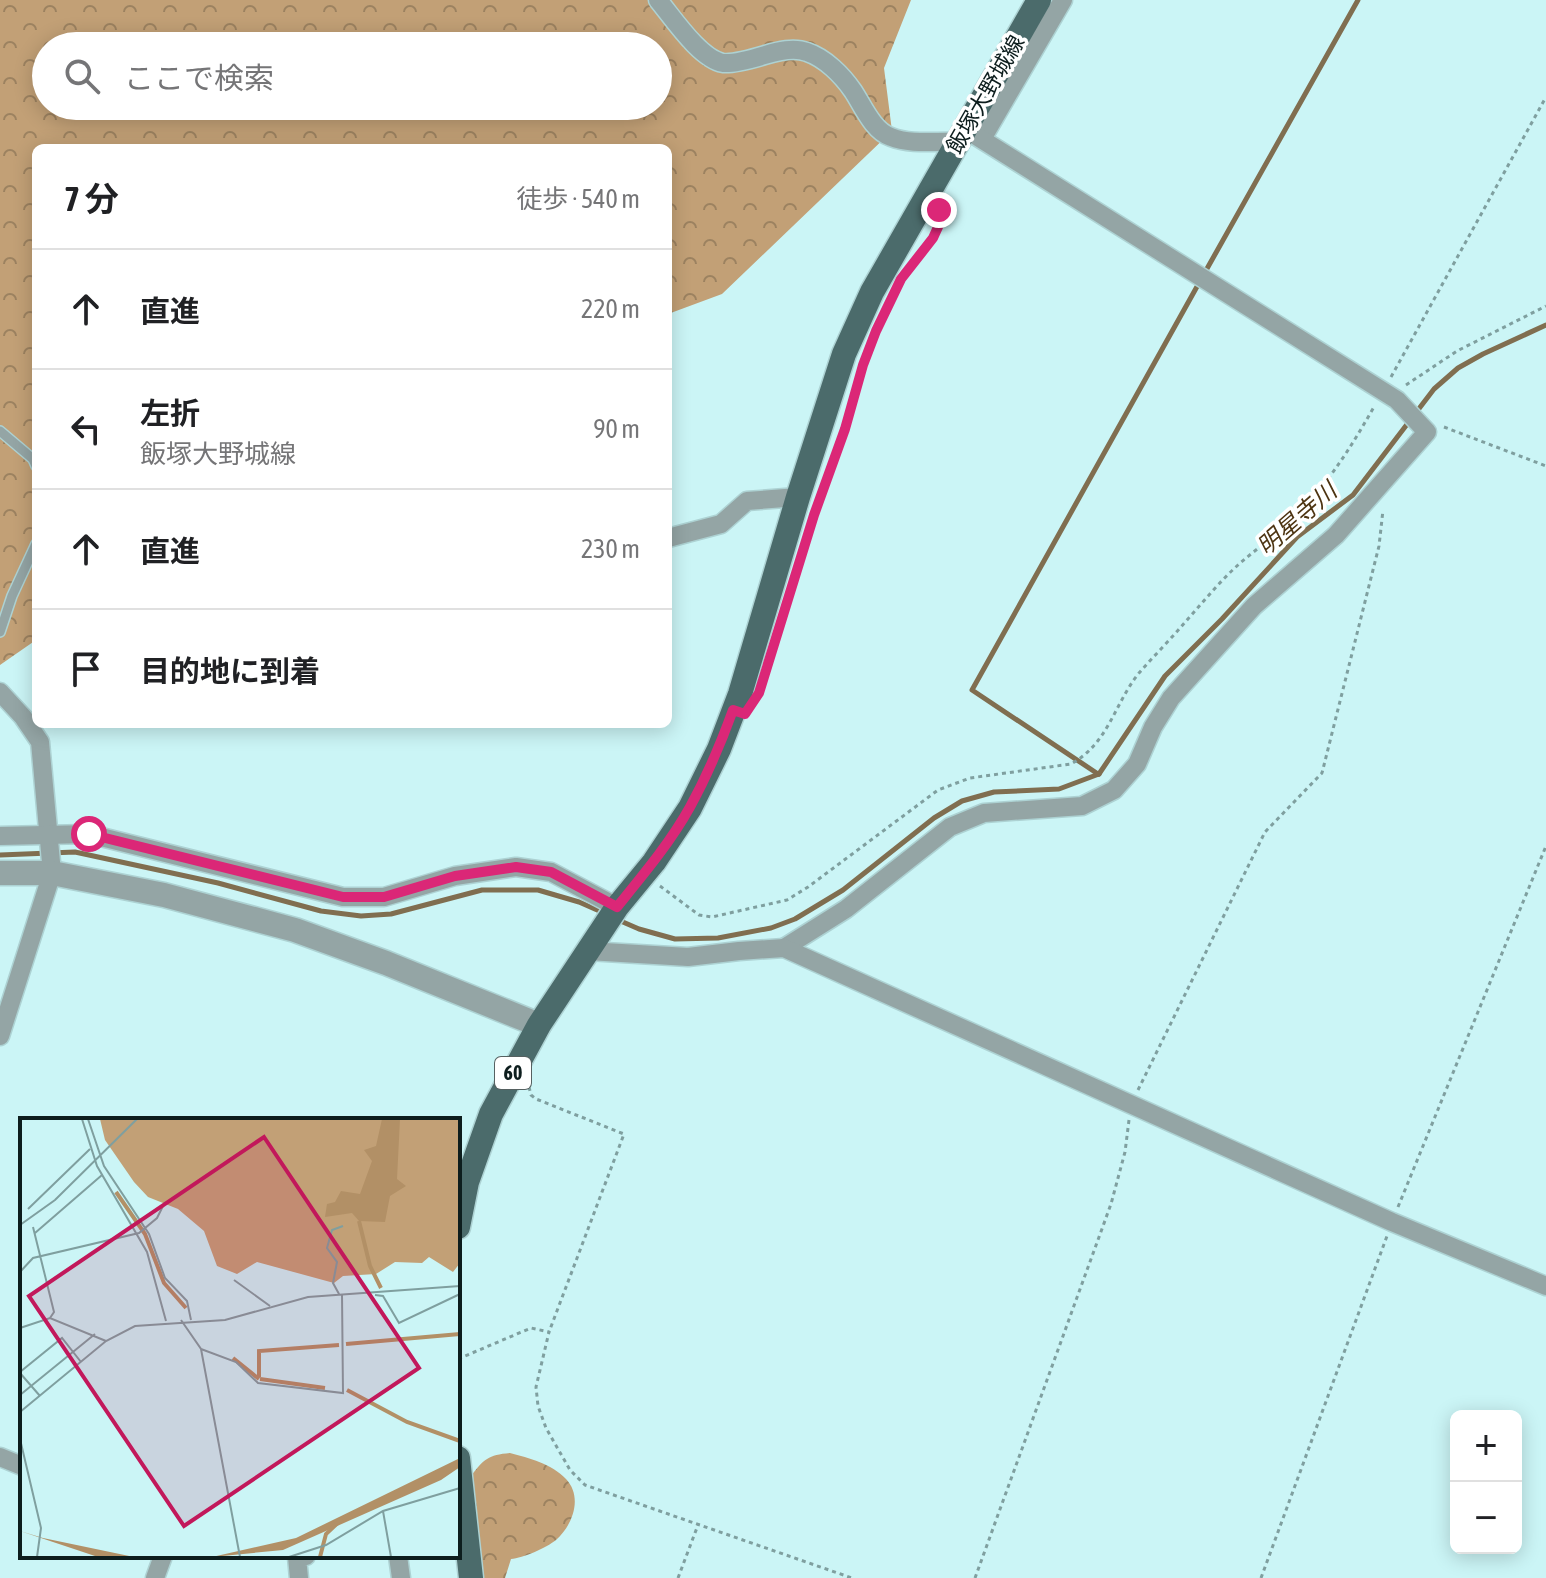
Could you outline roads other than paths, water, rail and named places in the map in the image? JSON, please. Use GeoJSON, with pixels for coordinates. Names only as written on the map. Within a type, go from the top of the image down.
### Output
{"type":"FeatureCollection","features":[{"type":"Feature","properties":{"kind":"main road","name":"飯塚大野城線"},"geometry":{"type":"LineString","coordinates":[[460,1217],[467,1182],[491,1114],[539,1025],[617,907],[690,808],[719,749],[809,499],[844,354],[872,292],[926,197],[968,137],[1039,0]]}},
{"type":"Feature","properties":{"kind":"main road"},"geometry":{"type":"LineString","coordinates":[[460,1500],[462,1541],[471,1578]]}},
{"type":"Feature","properties":{"kind":"street"},"geometry":{"type":"LineString","coordinates":[[594,942],[688,957],[784,948],[846,909],[950,827],[984,813],[1082,806],[1114,790],[1137,764],[1153,727],[1171,698],[1254,606],[1336,535],[1427,432],[1390,395],[968,137],[902,141],[887,136],[876,126],[850,87],[824,60],[805,50],[781,50],[723,63],[707,56],[658,0]]}},
{"type":"Feature","properties":{"kind":"street"},"geometry":{"type":"LineString","coordinates":[[968,137],[1063,0]]}},
{"type":"Feature","properties":{"kind":"street"},"geometry":{"type":"LineString","coordinates":[[672,537],[721,524],[747,501],[809,499]]}},
{"type":"Feature","properties":{"kind":"street"},"geometry":{"type":"LineString","coordinates":[[0,692],[40,742],[52,873],[0,1036]]}},
{"type":"Feature","properties":{"kind":"street"},"geometry":{"type":"LineString","coordinates":[[0,836],[89,834],[343,897],[384,897],[455,876],[516,867],[551,872],[617,907]]}},
{"type":"Feature","properties":{"kind":"street"},"geometry":{"type":"LineString","coordinates":[[0,873],[52,873],[164,895],[295,930],[539,1025]]}},
{"type":"Feature","properties":{"kind":"street"},"geometry":{"type":"LineString","coordinates":[[784,948],[1130,1106],[1392,1222],[1546,1286]]}},
{"type":"Feature","properties":{"kind":"street"},"geometry":{"type":"LineString","coordinates":[[0,1457],[20,1465]]}},
{"type":"Feature","properties":{"kind":"street"},"geometry":{"type":"LineString","coordinates":[[155,1578],[162,1558]]}},
{"type":"Feature","properties":{"kind":"street"},"geometry":{"type":"LineString","coordinates":[[297,1558],[299,1578]]}},
{"type":"Feature","properties":{"kind":"street"},"geometry":{"type":"LineString","coordinates":[[398,1558],[401,1578]]}},
{"type":"Feature","properties":{"kind":"lane"},"geometry":{"type":"LineString","coordinates":[[0,431],[32,458]]}},
{"type":"Feature","properties":{"kind":"lane"},"geometry":{"type":"LineString","coordinates":[[0,632],[32,553]]}},
{"type":"Feature","properties":{"kind":"waterway"},"geometry":{"type":"LineString","coordinates":[[1204,274],[1358,0]]}},
{"type":"Feature","properties":{"kind":"waterway"},"geometry":{"type":"LineString","coordinates":[[1098,774],[972,690],[1199,283]]}},
{"type":"Feature","properties":{"kind":"waterway","name":"明星寺川"},"geometry":{"type":"LineString","coordinates":[[1099,774],[1165,676],[1297,537],[1353,495],[1434,389],[1458,368],[1546,325]]}},
{"type":"Feature","properties":{"kind":"waterway"},"geometry":{"type":"LineString","coordinates":[[616,919],[675,939],[718,938],[771,928],[795,919],[843,890],[934,818],[962,801],[994,792],[1059,789],[1099,774]]}},
{"type":"Feature","properties":{"kind":"waterway"},"geometry":{"type":"LineString","coordinates":[[0,855],[75,852],[218,883],[321,911],[361,916],[391,914],[482,890],[538,890],[604,913]]}}]}
